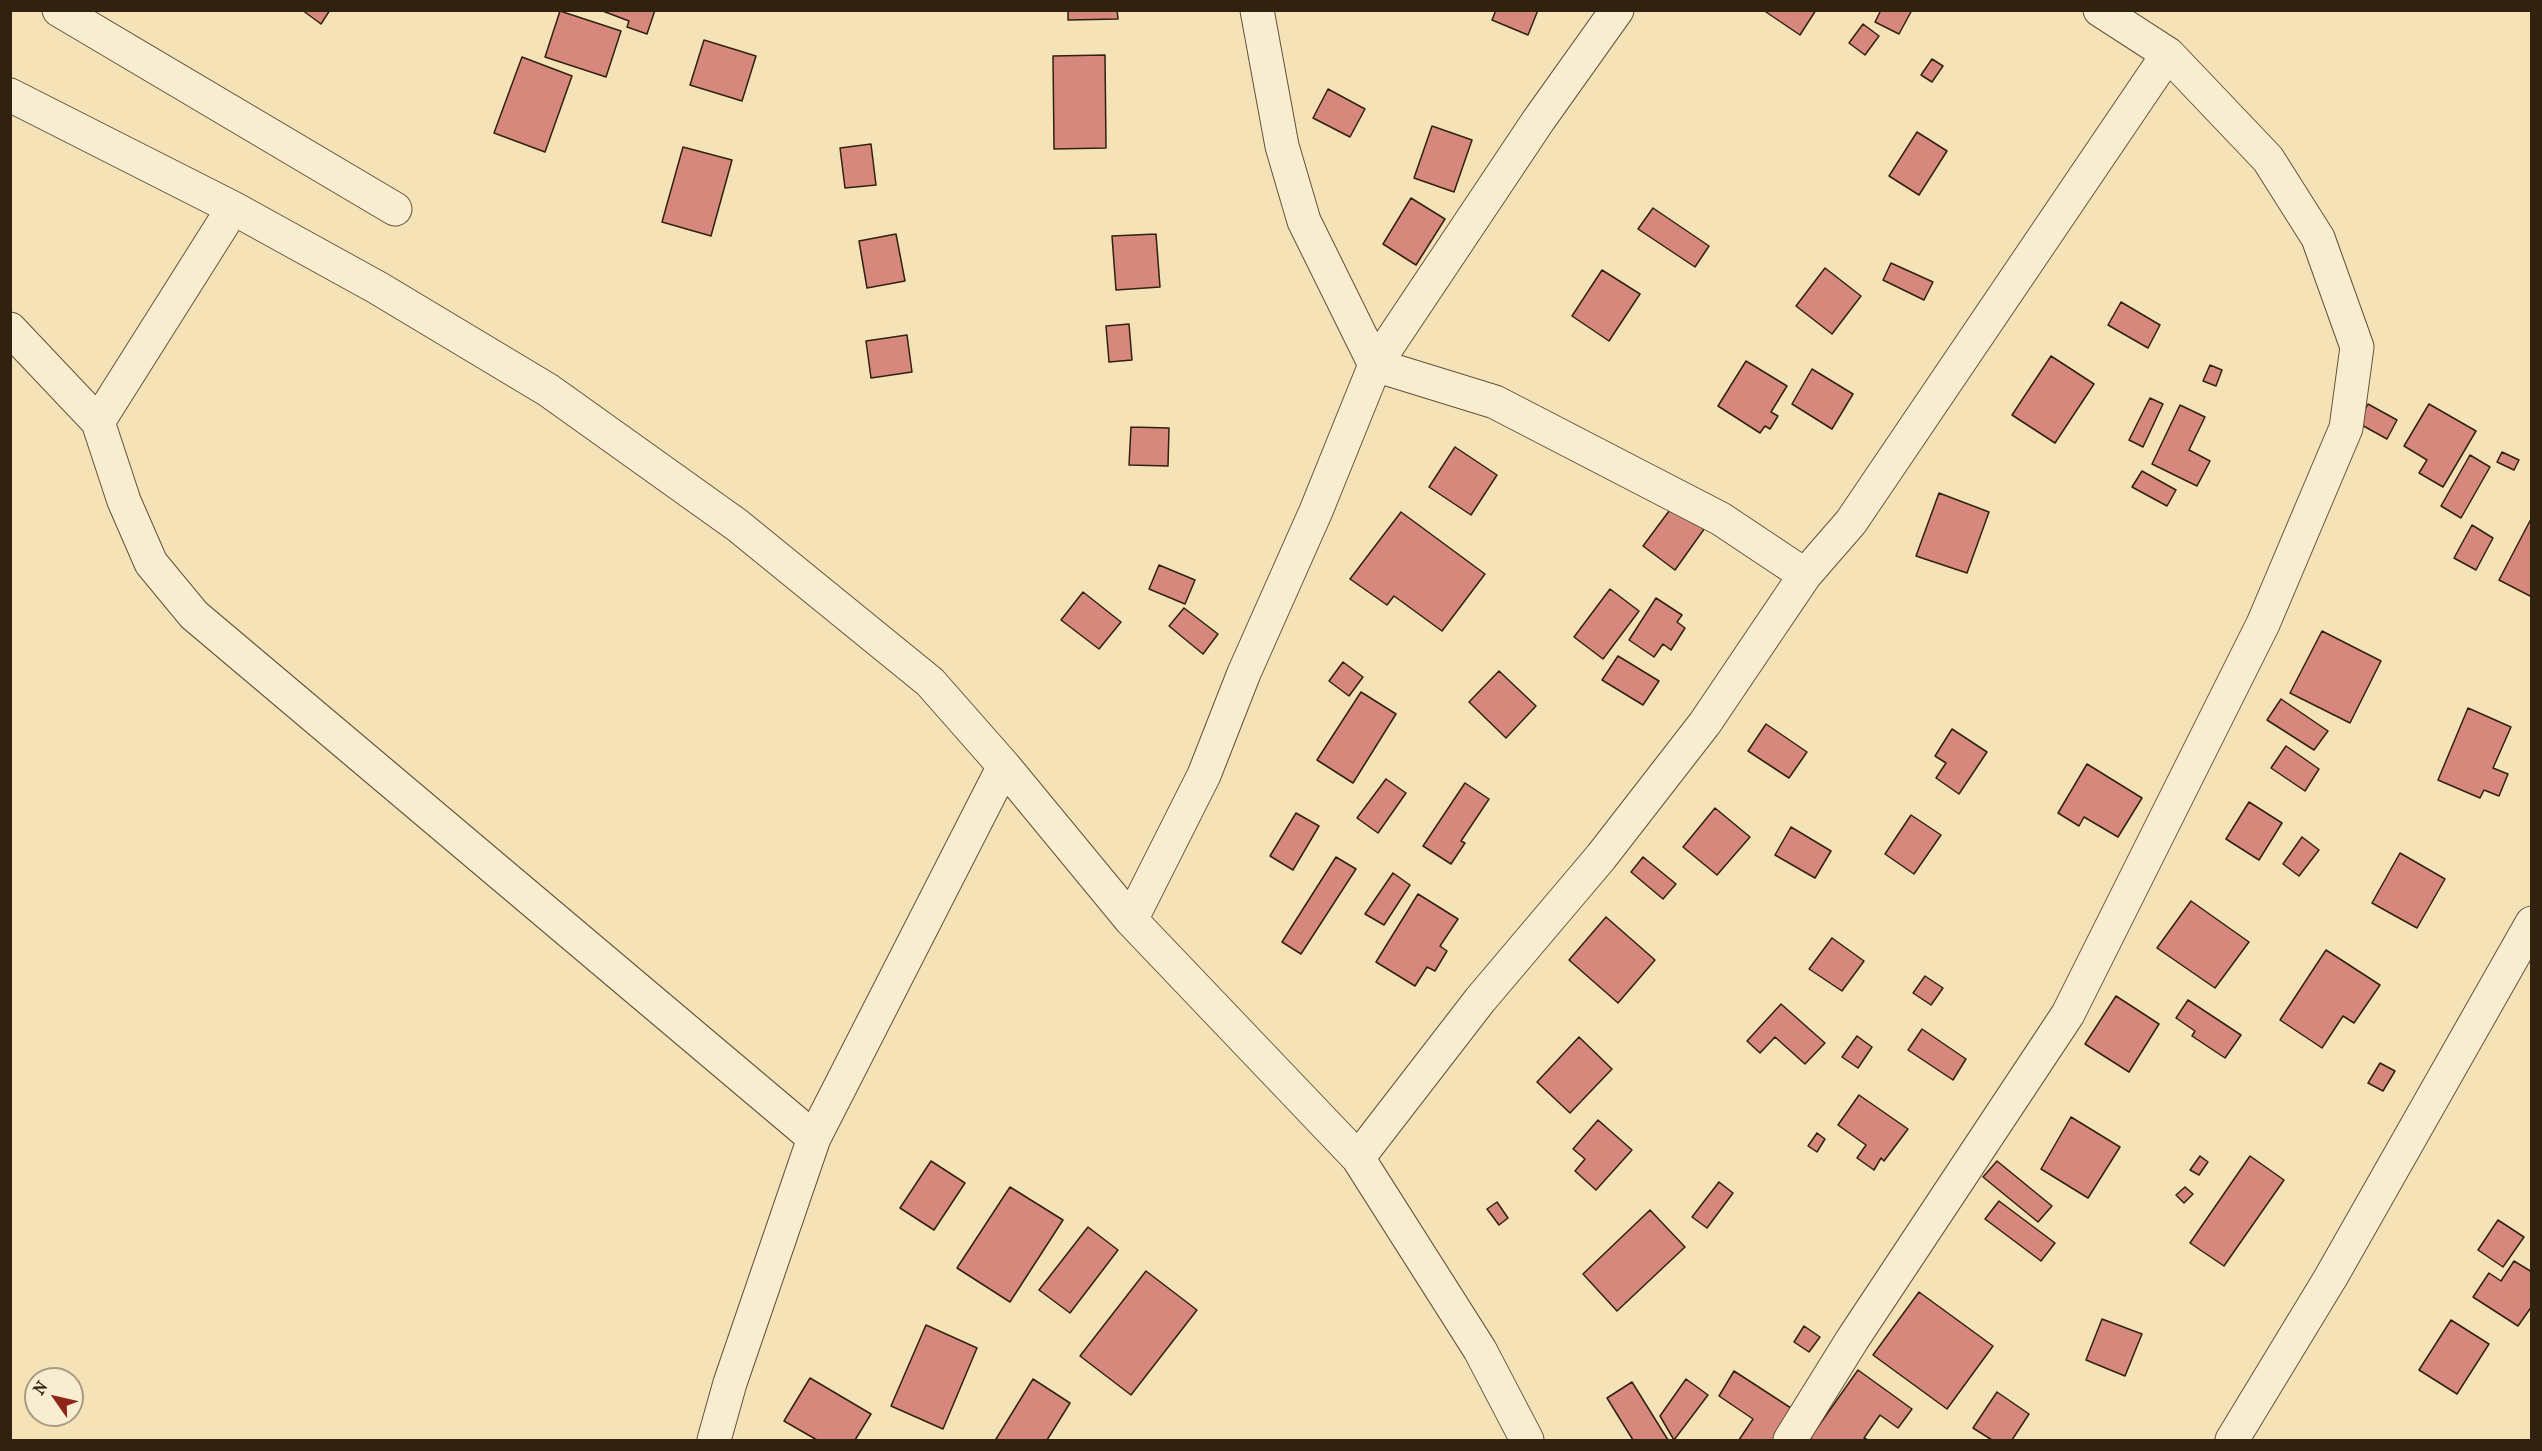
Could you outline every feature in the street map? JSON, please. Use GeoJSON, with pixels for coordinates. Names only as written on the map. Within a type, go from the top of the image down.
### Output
{"type":"FeatureCollection","features":[{"type":"Feature","properties":{"kind":"street"},"geometry":{"type":"LineString","coordinates":[[59,10],[395,208]]}},
{"type":"Feature","properties":{"kind":"street"},"geometry":{"type":"LineString","coordinates":[[1257,10],[1282,146],[1304,221],[1375,364],[1495,402],[1721,519],[1805,574]]}},
{"type":"Feature","properties":{"kind":"street"},"geometry":{"type":"LineString","coordinates":[[1131,920],[1204,775],[1244,673],[1316,511],[1375,364],[1538,121],[1617,10]]}},
{"type":"Feature","properties":{"kind":"street"},"geometry":{"type":"LineString","coordinates":[[1790,1440],[1852,1341],[2068,1014],[2263,624],[2346,428],[2357,347],[2318,238],[2268,159],[2168,54],[2100,10]]}},
{"type":"Feature","properties":{"kind":"street"},"geometry":{"type":"LineString","coordinates":[[1358,1158],[1480,1000],[1601,857],[1691,741],[1805,574],[1851,522],[2168,54]]}},
{"type":"Feature","properties":{"kind":"street"},"geometry":{"type":"LineString","coordinates":[[10,95],[233,208],[378,288],[548,390],[737,525],[930,682],[1004,766],[1131,920],[1358,1158],[1480,1350],[1527,1440]]}},
{"type":"Feature","properties":{"kind":"street"},"geometry":{"type":"LineString","coordinates":[[98,422],[233,208]]}},
{"type":"Feature","properties":{"kind":"street"},"geometry":{"type":"LineString","coordinates":[[10,329],[98,422],[124,501],[151,564],[194,615],[814,1138]]}},
{"type":"Feature","properties":{"kind":"street"},"geometry":{"type":"LineString","coordinates":[[714,1440],[730,1383],[814,1138],[1004,766]]}},
{"type":"Feature","properties":{"kind":"street"},"geometry":{"type":"LineString","coordinates":[[2232,1440],[2331,1277],[2532,923]]}},
{"type":"Feature","properties":{"kind":"building"},"geometry":{"type":"Polygon","coordinates":[[[302,10],[330,10],[321,24],[302,10]]]}},
{"type":"Feature","properties":{"kind":"building"},"geometry":{"type":"Polygon","coordinates":[[[600,10],[655,10],[647,34],[627,27],[629,21],[600,10]]]}},
{"type":"Feature","properties":{"kind":"building"},"geometry":{"type":"Polygon","coordinates":[[[1068,10],[1117,10],[1118,19],[1068,20],[1068,10]]]}},
{"type":"Feature","properties":{"kind":"building"},"geometry":{"type":"Polygon","coordinates":[[[1496,10],[1538,10],[1528,35],[1492,20],[1496,10]]]}},
{"type":"Feature","properties":{"kind":"building"},"geometry":{"type":"Polygon","coordinates":[[[1763,10],[1816,10],[1800,35],[1763,10]]]}},
{"type":"Feature","properties":{"kind":"building"},"geometry":{"type":"Polygon","coordinates":[[[1881,10],[1912,10],[1899,34],[1875,22],[1881,10]]]}},
{"type":"Feature","properties":{"kind":"building"},"geometry":{"type":"Polygon","coordinates":[[[560,11],[621,31],[606,77],[545,57],[560,11]]]}},
{"type":"Feature","properties":{"kind":"building"},"geometry":{"type":"Polygon","coordinates":[[[1863,24],[1879,36],[1865,55],[1849,43],[1863,24]]]}},
{"type":"Feature","properties":{"kind":"building"},"geometry":{"type":"Polygon","coordinates":[[[704,40],[756,56],[742,101],[690,85],[704,40]]]}},
{"type":"Feature","properties":{"kind":"building"},"geometry":{"type":"Polygon","coordinates":[[[1105,55],[1106,148],[1054,149],[1053,56],[1105,55]]]}},
{"type":"Feature","properties":{"kind":"building"},"geometry":{"type":"Polygon","coordinates":[[[522,57],[572,76],[545,152],[494,133],[522,57]]]}},
{"type":"Feature","properties":{"kind":"building"},"geometry":{"type":"Polygon","coordinates":[[[1932,59],[1943,66],[1932,82],[1921,75],[1932,59]]]}},
{"type":"Feature","properties":{"kind":"building"},"geometry":{"type":"Polygon","coordinates":[[[1328,89],[1365,109],[1350,137],[1313,118],[1328,89]]]}},
{"type":"Feature","properties":{"kind":"building"},"geometry":{"type":"Polygon","coordinates":[[[1432,126],[1472,140],[1454,192],[1414,178],[1432,126]]]}},
{"type":"Feature","properties":{"kind":"building"},"geometry":{"type":"Polygon","coordinates":[[[1917,132],[1947,151],[1919,195],[1889,176],[1917,132]]]}},
{"type":"Feature","properties":{"kind":"building"},"geometry":{"type":"Polygon","coordinates":[[[871,144],[876,185],[845,188],[840,148],[871,144]]]}},
{"type":"Feature","properties":{"kind":"building"},"geometry":{"type":"Polygon","coordinates":[[[683,147],[732,160],[711,236],[662,222],[683,147]]]}},
{"type":"Feature","properties":{"kind":"building"},"geometry":{"type":"Polygon","coordinates":[[[1411,198],[1445,219],[1416,265],[1383,244],[1411,198]]]}},
{"type":"Feature","properties":{"kind":"building"},"geometry":{"type":"Polygon","coordinates":[[[1653,208],[1709,246],[1695,267],[1638,229],[1653,208]]]}},
{"type":"Feature","properties":{"kind":"building"},"geometry":{"type":"Polygon","coordinates":[[[896,234],[905,281],[867,288],[859,241],[896,234]]]}},
{"type":"Feature","properties":{"kind":"building"},"geometry":{"type":"Polygon","coordinates":[[[1156,234],[1160,287],[1116,290],[1112,236],[1156,234]]]}},
{"type":"Feature","properties":{"kind":"building"},"geometry":{"type":"Polygon","coordinates":[[[1891,263],[1933,282],[1924,300],[1883,280],[1891,263]]]}},
{"type":"Feature","properties":{"kind":"building"},"geometry":{"type":"Polygon","coordinates":[[[1825,268],[1861,296],[1832,334],[1796,306],[1825,268]]]}},
{"type":"Feature","properties":{"kind":"building"},"geometry":{"type":"Polygon","coordinates":[[[1602,270],[1640,294],[1609,341],[1572,316],[1602,270]]]}},
{"type":"Feature","properties":{"kind":"building"},"geometry":{"type":"Polygon","coordinates":[[[2121,302],[2160,325],[2148,348],[2108,325],[2121,302]]]}},
{"type":"Feature","properties":{"kind":"building"},"geometry":{"type":"Polygon","coordinates":[[[1129,324],[1132,360],[1109,362],[1106,326],[1129,324]]]}},
{"type":"Feature","properties":{"kind":"building"},"geometry":{"type":"Polygon","coordinates":[[[907,335],[912,372],[871,378],[866,341],[907,335]]]}},
{"type":"Feature","properties":{"kind":"building"},"geometry":{"type":"Polygon","coordinates":[[[2051,356],[2094,384],[2055,443],[2012,415],[2051,356]]]}},
{"type":"Feature","properties":{"kind":"building"},"geometry":{"type":"Polygon","coordinates":[[[1746,361],[1787,386],[1771,412],[1778,416],[1770,429],[1765,426],[1760,433],[1718,406],[1746,361]]]}},
{"type":"Feature","properties":{"kind":"building"},"geometry":{"type":"Polygon","coordinates":[[[2210,365],[2222,370],[2216,386],[2203,381],[2210,365]]]}},
{"type":"Feature","properties":{"kind":"building"},"geometry":{"type":"Polygon","coordinates":[[[1812,369],[1853,394],[1832,429],[1792,404],[1812,369]]]}},
{"type":"Feature","properties":{"kind":"building"},"geometry":{"type":"Polygon","coordinates":[[[2150,398],[2163,404],[2143,447],[2129,440],[2150,398]]]}},
{"type":"Feature","properties":{"kind":"building"},"geometry":{"type":"Polygon","coordinates":[[[2368,404],[2397,420],[2387,439],[2358,423],[2368,404]]]}},
{"type":"Feature","properties":{"kind":"building"},"geometry":{"type":"Polygon","coordinates":[[[2429,404],[2476,431],[2443,487],[2419,473],[2427,460],[2404,446],[2429,404]]]}},
{"type":"Feature","properties":{"kind":"building"},"geometry":{"type":"Polygon","coordinates":[[[2180,405],[2205,417],[2189,450],[2210,461],[2197,486],[2152,464],[2180,405]]]}},
{"type":"Feature","properties":{"kind":"building"},"geometry":{"type":"Polygon","coordinates":[[[1131,427],[1169,428],[1168,466],[1129,465],[1131,427]]]}},
{"type":"Feature","properties":{"kind":"building"},"geometry":{"type":"Polygon","coordinates":[[[1455,447],[1497,475],[1471,515],[1429,487],[1455,447]]]}},
{"type":"Feature","properties":{"kind":"building"},"geometry":{"type":"Polygon","coordinates":[[[2502,452],[2519,460],[2514,470],[2497,462],[2502,452]]]}},
{"type":"Feature","properties":{"kind":"building"},"geometry":{"type":"Polygon","coordinates":[[[2470,455],[2490,467],[2461,518],[2441,506],[2470,455]]]}},
{"type":"Feature","properties":{"kind":"building"},"geometry":{"type":"Polygon","coordinates":[[[2142,471],[2176,490],[2167,506],[2132,487],[2142,471]]]}},
{"type":"Feature","properties":{"kind":"building"},"geometry":{"type":"Polygon","coordinates":[[[1939,493],[1989,512],[1967,573],[1916,556],[1939,493]]]}},
{"type":"Feature","properties":{"kind":"building"},"geometry":{"type":"Polygon","coordinates":[[[1675,503],[1707,525],[1675,570],[1643,546],[1675,503]]]}},
{"type":"Feature","properties":{"kind":"building"},"geometry":{"type":"Polygon","coordinates":[[[1401,512],[1485,574],[1442,631],[1394,596],[1387,605],[1350,579],[1401,512]]]}},
{"type":"Feature","properties":{"kind":"building"},"geometry":{"type":"Polygon","coordinates":[[[2532,517],[2532,597],[2499,580],[2532,517]]]}},
{"type":"Feature","properties":{"kind":"building"},"geometry":{"type":"Polygon","coordinates":[[[2472,525],[2493,538],[2476,570],[2454,558],[2472,525]]]}},
{"type":"Feature","properties":{"kind":"building"},"geometry":{"type":"Polygon","coordinates":[[[1159,565],[1195,580],[1185,604],[1149,589],[1159,565]]]}},
{"type":"Feature","properties":{"kind":"building"},"geometry":{"type":"Polygon","coordinates":[[[1610,589],[1639,611],[1603,659],[1574,637],[1610,589]]]}},
{"type":"Feature","properties":{"kind":"building"},"geometry":{"type":"Polygon","coordinates":[[[1083,592],[1121,622],[1099,649],[1061,620],[1083,592]]]}},
{"type":"Feature","properties":{"kind":"building"},"geometry":{"type":"Polygon","coordinates":[[[1656,598],[1682,615],[1677,622],[1685,628],[1671,650],[1663,644],[1654,657],[1629,640],[1656,598]]]}},
{"type":"Feature","properties":{"kind":"building"},"geometry":{"type":"Polygon","coordinates":[[[1184,608],[1218,634],[1203,654],[1169,626],[1184,608]]]}},
{"type":"Feature","properties":{"kind":"building"},"geometry":{"type":"Polygon","coordinates":[[[2322,631],[2381,661],[2350,723],[2290,693],[2322,631]]]}},
{"type":"Feature","properties":{"kind":"building"},"geometry":{"type":"Polygon","coordinates":[[[1618,656],[1659,681],[1643,705],[1602,680],[1618,656]]]}},
{"type":"Feature","properties":{"kind":"building"},"geometry":{"type":"Polygon","coordinates":[[[1343,662],[1363,677],[1349,696],[1329,681],[1343,662]]]}},
{"type":"Feature","properties":{"kind":"building"},"geometry":{"type":"Polygon","coordinates":[[[1499,671],[1536,706],[1506,738],[1469,702],[1499,671]]]}},
{"type":"Feature","properties":{"kind":"building"},"geometry":{"type":"Polygon","coordinates":[[[1361,692],[1396,714],[1353,783],[1317,760],[1361,692]]]}},
{"type":"Feature","properties":{"kind":"building"},"geometry":{"type":"Polygon","coordinates":[[[2281,699],[2328,731],[2314,750],[2267,720],[2281,699]]]}},
{"type":"Feature","properties":{"kind":"building"},"geometry":{"type":"Polygon","coordinates":[[[2468,708],[2511,727],[2493,768],[2508,774],[2499,796],[2484,790],[2480,798],[2438,780],[2468,708]]]}},
{"type":"Feature","properties":{"kind":"building"},"geometry":{"type":"Polygon","coordinates":[[[1766,724],[1807,752],[1789,778],[1748,751],[1766,724]]]}},
{"type":"Feature","properties":{"kind":"building"},"geometry":{"type":"Polygon","coordinates":[[[1952,729],[1987,752],[1959,794],[1936,778],[1946,763],[1935,756],[1952,729]]]}},
{"type":"Feature","properties":{"kind":"building"},"geometry":{"type":"Polygon","coordinates":[[[2286,746],[2319,769],[2305,791],[2271,768],[2286,746]]]}},
{"type":"Feature","properties":{"kind":"building"},"geometry":{"type":"Polygon","coordinates":[[[2087,764],[2142,798],[2118,837],[2084,817],[2079,826],[2058,813],[2087,764]]]}},
{"type":"Feature","properties":{"kind":"building"},"geometry":{"type":"Polygon","coordinates":[[[1386,779],[1406,793],[1378,833],[1357,818],[1386,779]]]}},
{"type":"Feature","properties":{"kind":"building"},"geometry":{"type":"Polygon","coordinates":[[[1465,783],[1489,799],[1461,841],[1465,843],[1451,864],[1423,846],[1465,783]]]}},
{"type":"Feature","properties":{"kind":"building"},"geometry":{"type":"Polygon","coordinates":[[[2249,802],[2282,823],[2259,860],[2226,839],[2249,802]]]}},
{"type":"Feature","properties":{"kind":"building"},"geometry":{"type":"Polygon","coordinates":[[[1715,808],[1750,837],[1717,875],[1683,847],[1715,808]]]}},
{"type":"Feature","properties":{"kind":"building"},"geometry":{"type":"Polygon","coordinates":[[[1296,813],[1319,826],[1293,870],[1270,856],[1296,813]]]}},
{"type":"Feature","properties":{"kind":"building"},"geometry":{"type":"Polygon","coordinates":[[[1911,815],[1941,835],[1914,874],[1885,854],[1911,815]]]}},
{"type":"Feature","properties":{"kind":"building"},"geometry":{"type":"Polygon","coordinates":[[[1791,827],[1831,851],[1815,878],[1775,855],[1791,827]]]}},
{"type":"Feature","properties":{"kind":"building"},"geometry":{"type":"Polygon","coordinates":[[[2302,837],[2319,850],[2299,876],[2283,864],[2302,837]]]}},
{"type":"Feature","properties":{"kind":"building"},"geometry":{"type":"Polygon","coordinates":[[[2400,853],[2445,879],[2417,928],[2372,903],[2400,853]]]}},
{"type":"Feature","properties":{"kind":"building"},"geometry":{"type":"Polygon","coordinates":[[[1336,857],[1356,869],[1301,954],[1282,942],[1336,857]]]}},
{"type":"Feature","properties":{"kind":"building"},"geometry":{"type":"Polygon","coordinates":[[[1643,857],[1676,884],[1663,899],[1631,872],[1643,857]]]}},
{"type":"Feature","properties":{"kind":"building"},"geometry":{"type":"Polygon","coordinates":[[[1393,873],[1410,885],[1384,925],[1365,914],[1393,873]]]}},
{"type":"Feature","properties":{"kind":"building"},"geometry":{"type":"Polygon","coordinates":[[[1418,894],[1458,919],[1440,946],[1447,951],[1435,971],[1427,967],[1415,986],[1376,962],[1418,894]]]}},
{"type":"Feature","properties":{"kind":"building"},"geometry":{"type":"Polygon","coordinates":[[[2191,901],[2249,942],[2215,988],[2157,948],[2191,901]]]}},
{"type":"Feature","properties":{"kind":"building"},"geometry":{"type":"Polygon","coordinates":[[[1606,917],[1655,960],[1618,1003],[1569,960],[1606,917]]]}},
{"type":"Feature","properties":{"kind":"building"},"geometry":{"type":"Polygon","coordinates":[[[1832,938],[1864,961],[1842,991],[1809,969],[1832,938]]]}},
{"type":"Feature","properties":{"kind":"building"},"geometry":{"type":"Polygon","coordinates":[[[2326,950],[2380,985],[2354,1023],[2343,1016],[2322,1048],[2280,1020],[2326,950]]]}},
{"type":"Feature","properties":{"kind":"building"},"geometry":{"type":"Polygon","coordinates":[[[1925,976],[1943,988],[1931,1005],[1913,993],[1925,976]]]}},
{"type":"Feature","properties":{"kind":"building"},"geometry":{"type":"Polygon","coordinates":[[[2116,996],[2159,1024],[2129,1072],[2085,1044],[2116,996]]]}},
{"type":"Feature","properties":{"kind":"building"},"geometry":{"type":"Polygon","coordinates":[[[2188,1000],[2241,1035],[2225,1058],[2192,1036],[2195,1031],[2176,1018],[2188,1000]]]}},
{"type":"Feature","properties":{"kind":"building"},"geometry":{"type":"Polygon","coordinates":[[[1781,1004],[1825,1043],[1805,1064],[1775,1037],[1760,1053],[1747,1041],[1781,1004]]]}},
{"type":"Feature","properties":{"kind":"building"},"geometry":{"type":"Polygon","coordinates":[[[1922,1029],[1966,1059],[1953,1080],[1908,1050],[1922,1029]]]}},
{"type":"Feature","properties":{"kind":"building"},"geometry":{"type":"Polygon","coordinates":[[[1857,1036],[1872,1047],[1858,1068],[1842,1057],[1857,1036]]]}},
{"type":"Feature","properties":{"kind":"building"},"geometry":{"type":"Polygon","coordinates":[[[1579,1037],[1612,1069],[1570,1113],[1537,1082],[1579,1037]]]}},
{"type":"Feature","properties":{"kind":"building"},"geometry":{"type":"Polygon","coordinates":[[[2380,1063],[2395,1071],[2383,1091],[2368,1083],[2380,1063]]]}},
{"type":"Feature","properties":{"kind":"building"},"geometry":{"type":"Polygon","coordinates":[[[1859,1095],[1908,1129],[1884,1161],[1881,1158],[1874,1170],[1857,1158],[1866,1145],[1838,1125],[1859,1095]]]}},
{"type":"Feature","properties":{"kind":"building"},"geometry":{"type":"Polygon","coordinates":[[[2071,1117],[2120,1147],[2088,1198],[2041,1169],[2071,1117]]]}},
{"type":"Feature","properties":{"kind":"building"},"geometry":{"type":"Polygon","coordinates":[[[1598,1120],[1632,1150],[1596,1190],[1575,1171],[1585,1159],[1573,1149],[1598,1120]]]}},
{"type":"Feature","properties":{"kind":"building"},"geometry":{"type":"Polygon","coordinates":[[[1817,1133],[1825,1139],[1817,1152],[1808,1146],[1817,1133]]]}},
{"type":"Feature","properties":{"kind":"building"},"geometry":{"type":"Polygon","coordinates":[[[2200,1156],[2208,1162],[2199,1175],[2190,1170],[2200,1156]]]}},
{"type":"Feature","properties":{"kind":"building"},"geometry":{"type":"Polygon","coordinates":[[[2250,1156],[2284,1180],[2224,1266],[2190,1243],[2250,1156]]]}},
{"type":"Feature","properties":{"kind":"building"},"geometry":{"type":"Polygon","coordinates":[[[931,1161],[965,1183],[934,1230],[900,1208],[931,1161]]]}},
{"type":"Feature","properties":{"kind":"building"},"geometry":{"type":"Polygon","coordinates":[[[1997,1161],[2052,1206],[2038,1222],[1983,1177],[1997,1161]]]}},
{"type":"Feature","properties":{"kind":"building"},"geometry":{"type":"Polygon","coordinates":[[[1719,1182],[1733,1193],[1707,1228],[1692,1217],[1719,1182]]]}},
{"type":"Feature","properties":{"kind":"building"},"geometry":{"type":"Polygon","coordinates":[[[1010,1187],[1063,1220],[1010,1302],[957,1268],[1010,1187]]]}},
{"type":"Feature","properties":{"kind":"building"},"geometry":{"type":"Polygon","coordinates":[[[2185,1187],[2193,1194],[2184,1203],[2176,1195],[2185,1187]]]}},
{"type":"Feature","properties":{"kind":"building"},"geometry":{"type":"Polygon","coordinates":[[[1999,1201],[2055,1243],[2041,1261],[1985,1219],[1999,1201]]]}},
{"type":"Feature","properties":{"kind":"building"},"geometry":{"type":"Polygon","coordinates":[[[1497,1202],[1508,1218],[1499,1225],[1487,1209],[1497,1202]]]}},
{"type":"Feature","properties":{"kind":"building"},"geometry":{"type":"Polygon","coordinates":[[[1650,1210],[1685,1247],[1617,1311],[1583,1274],[1650,1210]]]}},
{"type":"Feature","properties":{"kind":"building"},"geometry":{"type":"Polygon","coordinates":[[[2498,1220],[2524,1237],[2503,1267],[2478,1250],[2498,1220]]]}},
{"type":"Feature","properties":{"kind":"building"},"geometry":{"type":"Polygon","coordinates":[[[1088,1227],[1118,1250],[1070,1313],[1039,1290],[1088,1227]]]}},
{"type":"Feature","properties":{"kind":"building"},"geometry":{"type":"Polygon","coordinates":[[[2514,1261],[2532,1272],[2532,1306],[2518,1326],[2473,1297],[2489,1273],[2501,1281],[2514,1261]]]}},
{"type":"Feature","properties":{"kind":"building"},"geometry":{"type":"Polygon","coordinates":[[[1146,1271],[1197,1310],[1131,1395],[1080,1356],[1146,1271]]]}},
{"type":"Feature","properties":{"kind":"building"},"geometry":{"type":"Polygon","coordinates":[[[1919,1292],[1993,1346],[1947,1409],[1873,1355],[1919,1292]]]}},
{"type":"Feature","properties":{"kind":"building"},"geometry":{"type":"Polygon","coordinates":[[[2102,1319],[2142,1334],[2125,1376],[2086,1360],[2102,1319]]]}},
{"type":"Feature","properties":{"kind":"building"},"geometry":{"type":"Polygon","coordinates":[[[2451,1320],[2489,1344],[2457,1394],[2419,1370],[2451,1320]]]}},
{"type":"Feature","properties":{"kind":"building"},"geometry":{"type":"Polygon","coordinates":[[[926,1325],[977,1348],[943,1429],[891,1406],[926,1325]]]}},
{"type":"Feature","properties":{"kind":"building"},"geometry":{"type":"Polygon","coordinates":[[[1804,1326],[1820,1337],[1809,1352],[1794,1342],[1804,1326]]]}},
{"type":"Feature","properties":{"kind":"building"},"geometry":{"type":"Polygon","coordinates":[[[1858,1370],[1912,1409],[1898,1428],[1880,1415],[1864,1438],[1868,1440],[1813,1440],[1810,1438],[1858,1370]]]}},
{"type":"Feature","properties":{"kind":"building"},"geometry":{"type":"Polygon","coordinates":[[[1734,1371],[1794,1410],[1774,1440],[1739,1440],[1753,1419],[1719,1396],[1734,1371]]]}},
{"type":"Feature","properties":{"kind":"building"},"geometry":{"type":"Polygon","coordinates":[[[810,1378],[871,1414],[855,1440],[817,1440],[784,1421],[810,1378]]]}},
{"type":"Feature","properties":{"kind":"building"},"geometry":{"type":"Polygon","coordinates":[[[1033,1379],[1070,1403],[1047,1440],[996,1439],[1033,1379]]]}},
{"type":"Feature","properties":{"kind":"building"},"geometry":{"type":"Polygon","coordinates":[[[1686,1379],[1708,1395],[1674,1440],[1660,1416],[1686,1379]]]}},
{"type":"Feature","properties":{"kind":"building"},"geometry":{"type":"Polygon","coordinates":[[[1632,1382],[1668,1440],[1633,1440],[1607,1398],[1632,1382]]]}},
{"type":"Feature","properties":{"kind":"building"},"geometry":{"type":"Polygon","coordinates":[[[1997,1392],[2029,1414],[2012,1440],[1992,1440],[1973,1428],[1997,1392]]]}}]}
